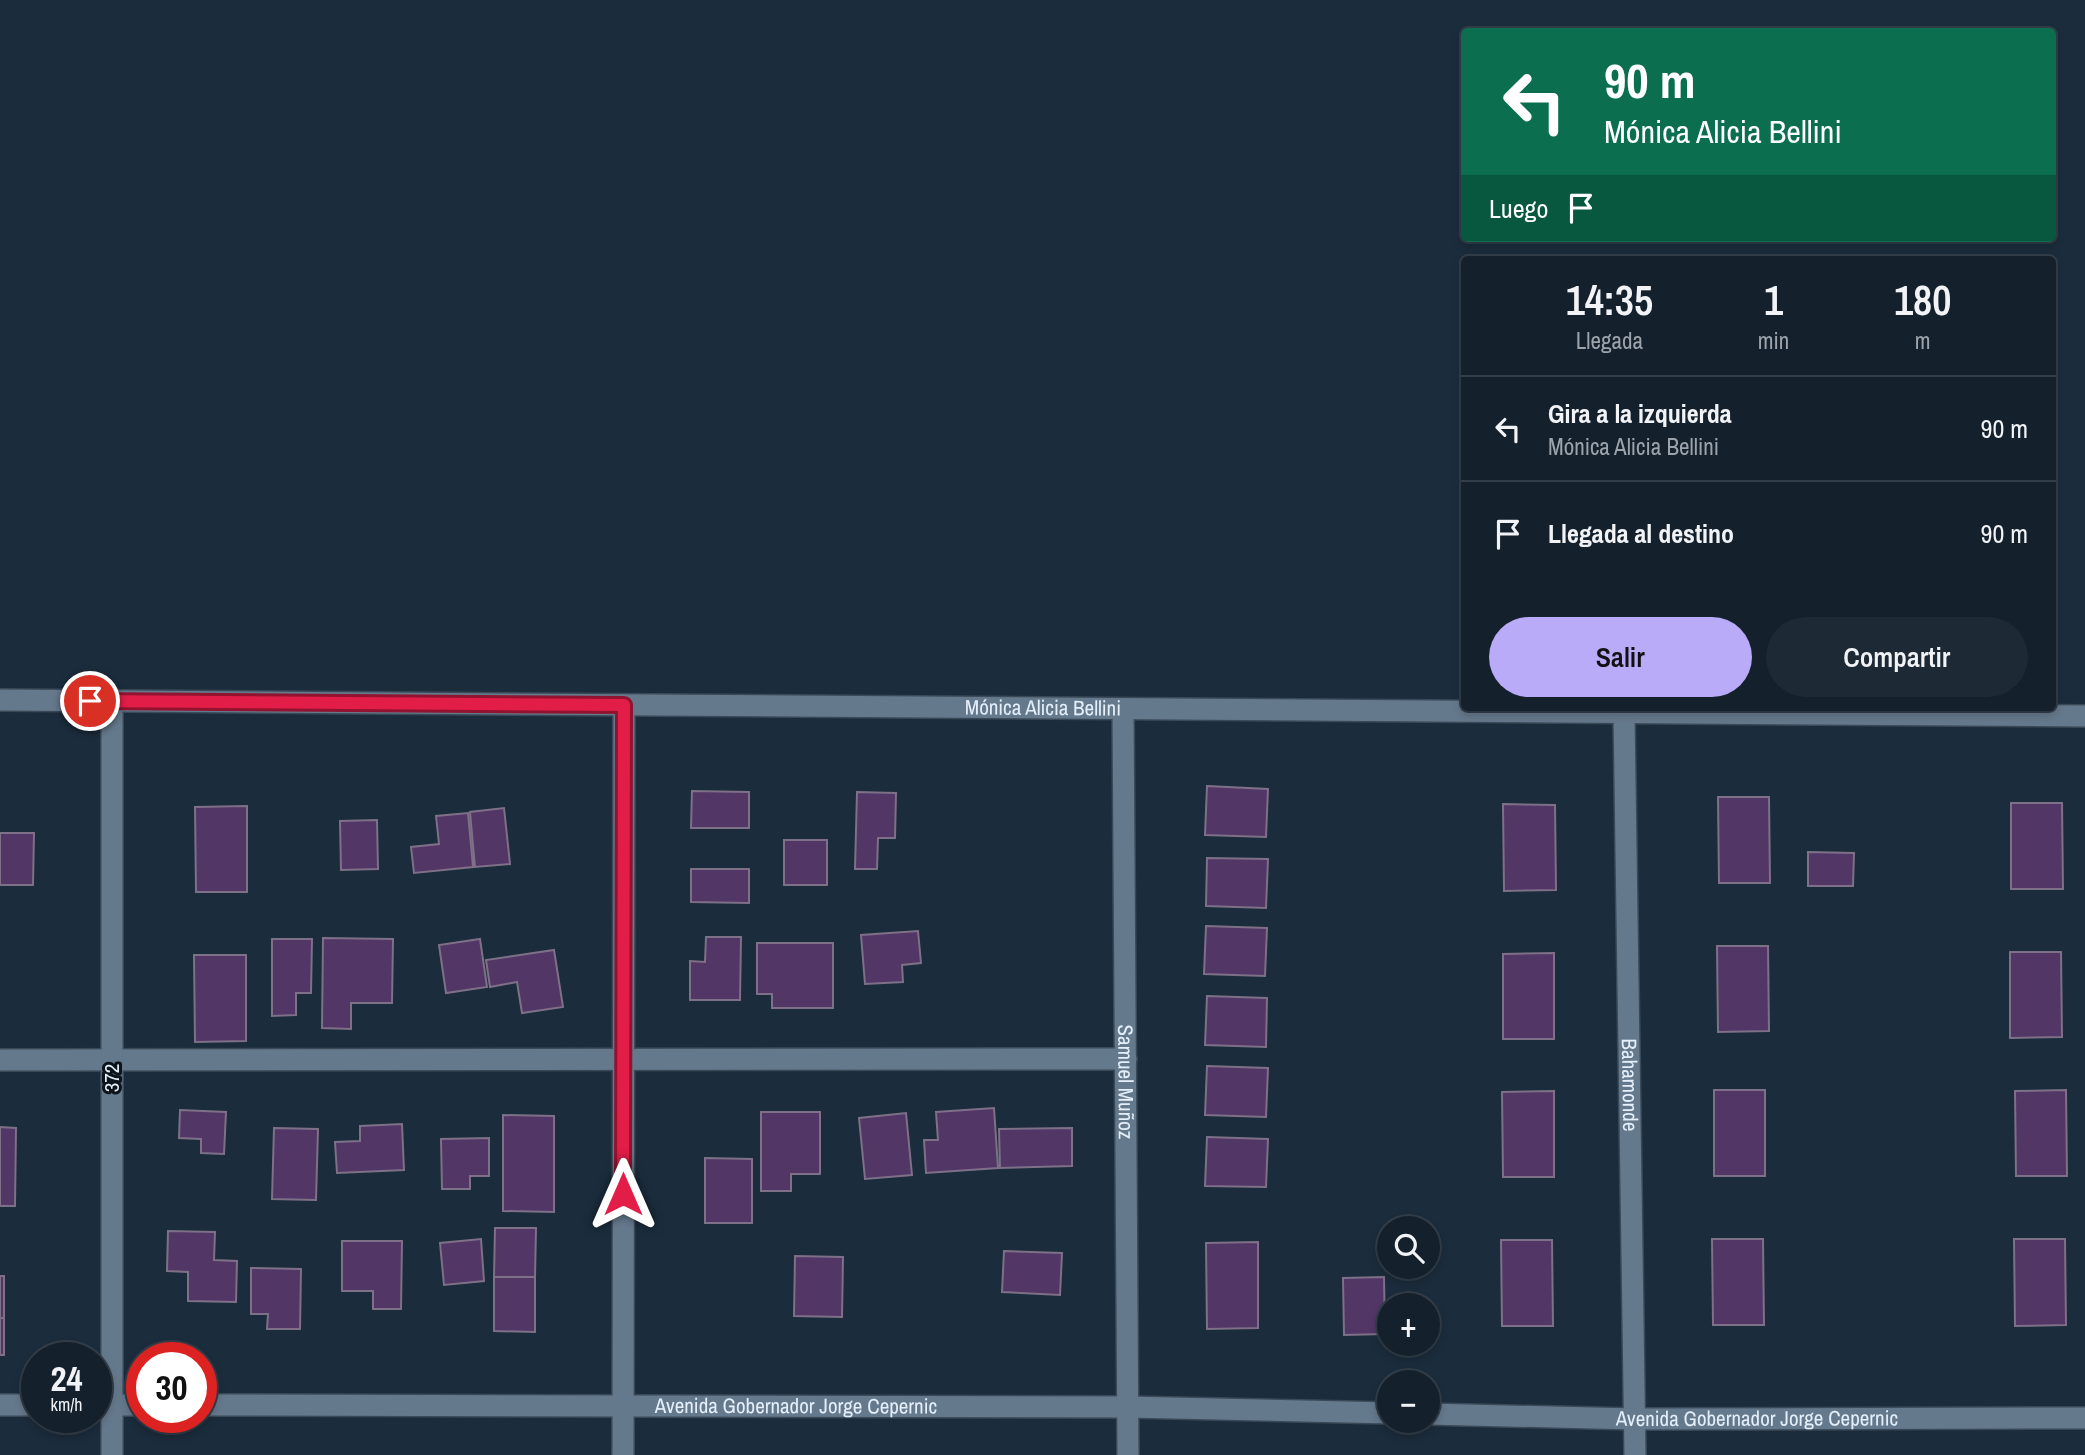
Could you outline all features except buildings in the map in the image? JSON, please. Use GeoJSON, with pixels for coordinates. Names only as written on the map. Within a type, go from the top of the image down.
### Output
{"type":"FeatureCollection","features":[{"type":"Feature","properties":{"kind":"street","name":"Mónica Alicia Bellini"},"geometry":{"type":"LineString","coordinates":[[0,700],[2085,716]]}},
{"type":"Feature","properties":{"kind":"street","name":"372"},"geometry":{"type":"LineString","coordinates":[[105,1342],[112,1060],[112,701]]}},
{"type":"Feature","properties":{"kind":"street"},"geometry":{"type":"LineString","coordinates":[[623,1455],[624,705]]}},
{"type":"Feature","properties":{"kind":"street","name":"Samuel Muñoz"},"geometry":{"type":"LineString","coordinates":[[1123,709],[1128,1455]]}},
{"type":"Feature","properties":{"kind":"street","name":"Bahamonde"},"geometry":{"type":"LineString","coordinates":[[1624,714],[1634,1455]]}},
{"type":"Feature","properties":{"kind":"street"},"geometry":{"type":"LineString","coordinates":[[0,1060],[623,1062],[1126,1059]]}},
{"type":"Feature","properties":{"kind":"street"},"geometry":{"type":"LineString","coordinates":[[0,1405],[21,1405]]}},
{"type":"Feature","properties":{"kind":"street","name":"Avenida Gobernador Jorge Cepernic"},"geometry":{"type":"LineString","coordinates":[[217,1405],[1128,1407],[1377,1413]]}},
{"type":"Feature","properties":{"kind":"street","name":"Avenida Gobernador Jorge Cepernic"},"geometry":{"type":"LineString","coordinates":[[1440,1414],[1634,1419],[2085,1418]]}},
{"type":"Feature","properties":{"kind":"street","name":"372"},"geometry":{"type":"LineString","coordinates":[[108,1433],[111,1455]]}},
{"type":"Feature","properties":{"kind":"route"},"geometry":{"type":"LineString","coordinates":[[90,701],[624,705],[623,1194]]}}]}
